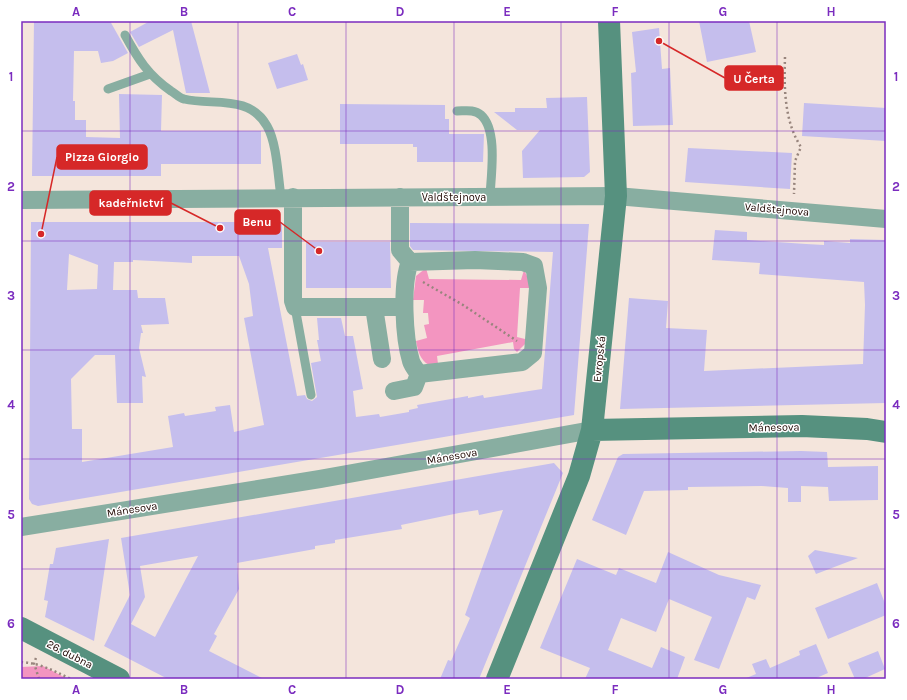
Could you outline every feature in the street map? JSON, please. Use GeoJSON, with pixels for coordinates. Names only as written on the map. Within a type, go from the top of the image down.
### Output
{"type":"FeatureCollection","features":[{"type":"Feature","properties":{"kind":"main road","name":"Evropská"},"geometry":{"type":"LineString","coordinates":[[497,679],[579,476],[592,430],[616,196],[609,21]]}},
{"type":"Feature","properties":{"kind":"main road","name":"Mánesova"},"geometry":{"type":"LineString","coordinates":[[592,430],[802,426],[867,428],[886,432]]}},
{"type":"Feature","properties":{"kind":"main road","name":"26. dubna"},"geometry":{"type":"LineString","coordinates":[[21,628],[119,679]]}},
{"type":"Feature","properties":{"kind":"street","name":"Valdštejnova"},"geometry":{"type":"LineString","coordinates":[[21,200],[287,197],[616,196],[886,219]]}},
{"type":"Feature","properties":{"kind":"street"},"geometry":{"type":"LineString","coordinates":[[287,197],[295,307],[403,307]]}},
{"type":"Feature","properties":{"kind":"street"},"geometry":{"type":"LineString","coordinates":[[400,197],[400,250],[408,266],[403,307],[411,361],[419,374]]}},
{"type":"Feature","properties":{"kind":"street"},"geometry":{"type":"LineString","coordinates":[[408,266],[475,260],[523,262],[534,266],[538,288],[533,353],[522,362],[419,374]]}},
{"type":"Feature","properties":{"kind":"street"},"geometry":{"type":"LineString","coordinates":[[374,307],[382,359]]}},
{"type":"Feature","properties":{"kind":"street"},"geometry":{"type":"LineString","coordinates":[[394,391],[414,387],[419,374]]}},
{"type":"Feature","properties":{"kind":"street","name":"Mánesova"},"geometry":{"type":"LineString","coordinates":[[21,527],[320,480],[592,430]]}},
{"type":"Feature","properties":{"kind":"lane"},"geometry":{"type":"LineString","coordinates":[[125,35],[140,62],[155,80],[182,99],[243,105],[261,116],[268,127],[287,197]]}},
{"type":"Feature","properties":{"kind":"lane"},"geometry":{"type":"LineString","coordinates":[[108,89],[150,74]]}},
{"type":"Feature","properties":{"kind":"lane"},"geometry":{"type":"LineString","coordinates":[[457,111],[469,110],[480,114],[488,124],[491,135],[490,196]]}},
{"type":"Feature","properties":{"kind":"lane"},"geometry":{"type":"LineString","coordinates":[[295,307],[311,395]]}},
{"type":"Feature","properties":{"kind":"path"},"geometry":{"type":"LineString","coordinates":[[785,57],[784,93],[795,139],[801,147],[795,160],[794,211]]}},
{"type":"Feature","properties":{"kind":"path"},"geometry":{"type":"LineString","coordinates":[[408,266],[428,286],[463,305],[524,346],[530,356]]}},
{"type":"Feature","properties":{"kind":"path"},"geometry":{"type":"LineString","coordinates":[[21,662],[41,665],[71,679]]}},
{"type":"Feature","properties":{"kind":"shaded area"},"geometry":{"type":"Polygon","coordinates":[[[426,268],[429,279],[521,280],[524,270],[533,288],[520,288],[517,337],[525,339],[527,342],[517,352],[514,349],[513,342],[437,356],[438,364],[429,365],[423,361],[416,341],[427,338],[424,325],[429,324],[428,313],[423,313],[424,300],[413,300],[416,276],[426,268]]]}},
{"type":"Feature","properties":{"kind":"shaded area"},"geometry":{"type":"Polygon","coordinates":[[[43,666],[68,679],[21,679],[21,667],[43,666]]]}},
{"type":"Feature","properties":{"kind":"building"},"geometry":{"type":"Polygon","coordinates":[[[34,21],[110,21],[128,53],[113,61],[101,63],[98,51],[74,51],[73,101],[75,101],[75,120],[86,120],[86,137],[120,138],[119,94],[162,95],[161,131],[261,131],[261,164],[161,164],[161,176],[32,176],[34,21]]]}},
{"type":"Feature","properties":{"kind":"building"},"geometry":{"type":"Polygon","coordinates":[[[150,21],[191,21],[210,93],[186,93],[173,30],[139,47],[130,32],[150,21]]]}},
{"type":"Feature","properties":{"kind":"building"},"geometry":{"type":"Polygon","coordinates":[[[699,21],[749,21],[756,52],[707,62],[699,21]]]}},
{"type":"Feature","properties":{"kind":"building"},"geometry":{"type":"Polygon","coordinates":[[[659,28],[662,69],[670,68],[673,125],[633,126],[631,73],[636,72],[632,32],[659,28]]]}},
{"type":"Feature","properties":{"kind":"building"},"geometry":{"type":"Polygon","coordinates":[[[297,54],[301,65],[303,64],[308,80],[277,89],[268,63],[297,54]]]}},
{"type":"Feature","properties":{"kind":"building"},"geometry":{"type":"Polygon","coordinates":[[[587,97],[590,172],[584,177],[523,178],[522,151],[540,130],[517,130],[494,112],[515,112],[515,108],[547,108],[546,98],[587,97]]]}},
{"type":"Feature","properties":{"kind":"building"},"geometry":{"type":"Polygon","coordinates":[[[804,103],[886,108],[886,141],[802,136],[804,103]]]}},
{"type":"Feature","properties":{"kind":"building"},"geometry":{"type":"Polygon","coordinates":[[[340,104],[445,105],[445,119],[449,119],[449,134],[484,134],[483,162],[417,162],[417,147],[413,147],[413,144],[340,144],[340,104]]]}},
{"type":"Feature","properties":{"kind":"building"},"geometry":{"type":"Polygon","coordinates":[[[688,148],[792,153],[790,189],[685,182],[688,148]]]}},
{"type":"Feature","properties":{"kind":"building"},"geometry":{"type":"Polygon","coordinates":[[[31,222],[282,222],[282,248],[268,248],[297,396],[305,395],[307,399],[312,401],[317,397],[311,363],[321,361],[317,340],[319,340],[317,318],[341,318],[345,336],[353,336],[363,389],[353,391],[356,417],[379,414],[380,417],[409,412],[409,410],[418,408],[417,405],[468,396],[468,398],[483,395],[484,398],[542,389],[553,252],[413,250],[410,246],[410,223],[589,224],[574,415],[38,506],[32,504],[29,499],[31,222]],[[69,254],[67,290],[97,289],[98,265],[69,254]],[[192,256],[192,263],[133,260],[133,262],[114,262],[113,290],[137,290],[138,298],[165,298],[169,324],[141,325],[143,333],[141,333],[139,348],[146,377],[142,376],[143,403],[117,403],[115,355],[95,355],[71,379],[72,429],[82,429],[82,462],[173,447],[168,416],[184,413],[185,416],[216,411],[215,407],[230,405],[234,432],[264,425],[244,318],[253,316],[249,284],[239,256],[192,256]]]}},
{"type":"Feature","properties":{"kind":"building"},"geometry":{"type":"Polygon","coordinates":[[[715,230],[747,232],[747,240],[806,244],[824,245],[824,241],[850,243],[850,239],[886,240],[886,403],[620,409],[629,298],[668,301],[666,328],[707,330],[704,371],[863,364],[865,305],[864,282],[759,274],[760,263],[712,260],[715,230]]]}},
{"type":"Feature","properties":{"kind":"building"},"geometry":{"type":"Polygon","coordinates":[[[306,242],[390,242],[391,288],[306,288],[306,242]]]}},
{"type":"Feature","properties":{"kind":"building"},"geometry":{"type":"Polygon","coordinates":[[[801,451],[827,452],[828,467],[878,466],[878,500],[829,501],[828,487],[801,486],[801,502],[788,502],[788,488],[762,486],[688,487],[688,490],[644,491],[626,535],[592,520],[618,457],[623,454],[801,451]]]}},
{"type":"Feature","properties":{"kind":"building"},"geometry":{"type":"Polygon","coordinates":[[[554,463],[563,473],[479,679],[440,679],[448,660],[451,661],[470,618],[465,615],[503,510],[479,515],[478,510],[459,513],[401,525],[402,529],[335,540],[335,543],[315,546],[315,549],[237,563],[239,589],[214,634],[217,636],[209,651],[264,679],[168,679],[104,646],[130,595],[121,538],[554,463]],[[198,556],[140,566],[145,597],[131,624],[155,637],[198,556]]]}},
{"type":"Feature","properties":{"kind":"building"},"geometry":{"type":"Polygon","coordinates":[[[109,539],[94,641],[45,617],[48,601],[44,600],[50,564],[53,564],[56,548],[109,539]]]}},
{"type":"Feature","properties":{"kind":"building"},"geometry":{"type":"Polygon","coordinates":[[[815,550],[858,558],[816,574],[808,556],[815,550]]]}},
{"type":"Feature","properties":{"kind":"building"},"geometry":{"type":"Polygon","coordinates":[[[668,552],[719,575],[761,585],[755,600],[747,597],[719,669],[694,660],[712,617],[669,599],[656,632],[621,618],[608,650],[652,668],[661,647],[685,657],[677,679],[585,679],[590,668],[540,648],[577,559],[616,575],[619,568],[656,583],[668,552]]]}},
{"type":"Feature","properties":{"kind":"building"},"geometry":{"type":"Polygon","coordinates":[[[877,583],[886,606],[886,615],[828,639],[815,608],[877,583]]]}},
{"type":"Feature","properties":{"kind":"building"},"geometry":{"type":"Polygon","coordinates":[[[816,644],[828,673],[814,679],[744,679],[756,674],[752,664],[766,659],[770,668],[800,655],[799,651],[816,644]]]}},
{"type":"Feature","properties":{"kind":"building"},"geometry":{"type":"Polygon","coordinates":[[[878,651],[885,669],[863,679],[855,679],[848,663],[878,651]]]}},
{"type":"Feature","properties":{"kind":"place","name":"U Čerta"},"geometry":{"type":"Point","coordinates":[659,41]}},
{"type":"Feature","properties":{"kind":"place","name":"kadeřnictví"},"geometry":{"type":"Point","coordinates":[220,228]}},
{"type":"Feature","properties":{"kind":"place","name":"Pizza Giorgio"},"geometry":{"type":"Point","coordinates":[41,234]}},
{"type":"Feature","properties":{"kind":"place","name":"Benu"},"geometry":{"type":"Point","coordinates":[319,251]}}]}
